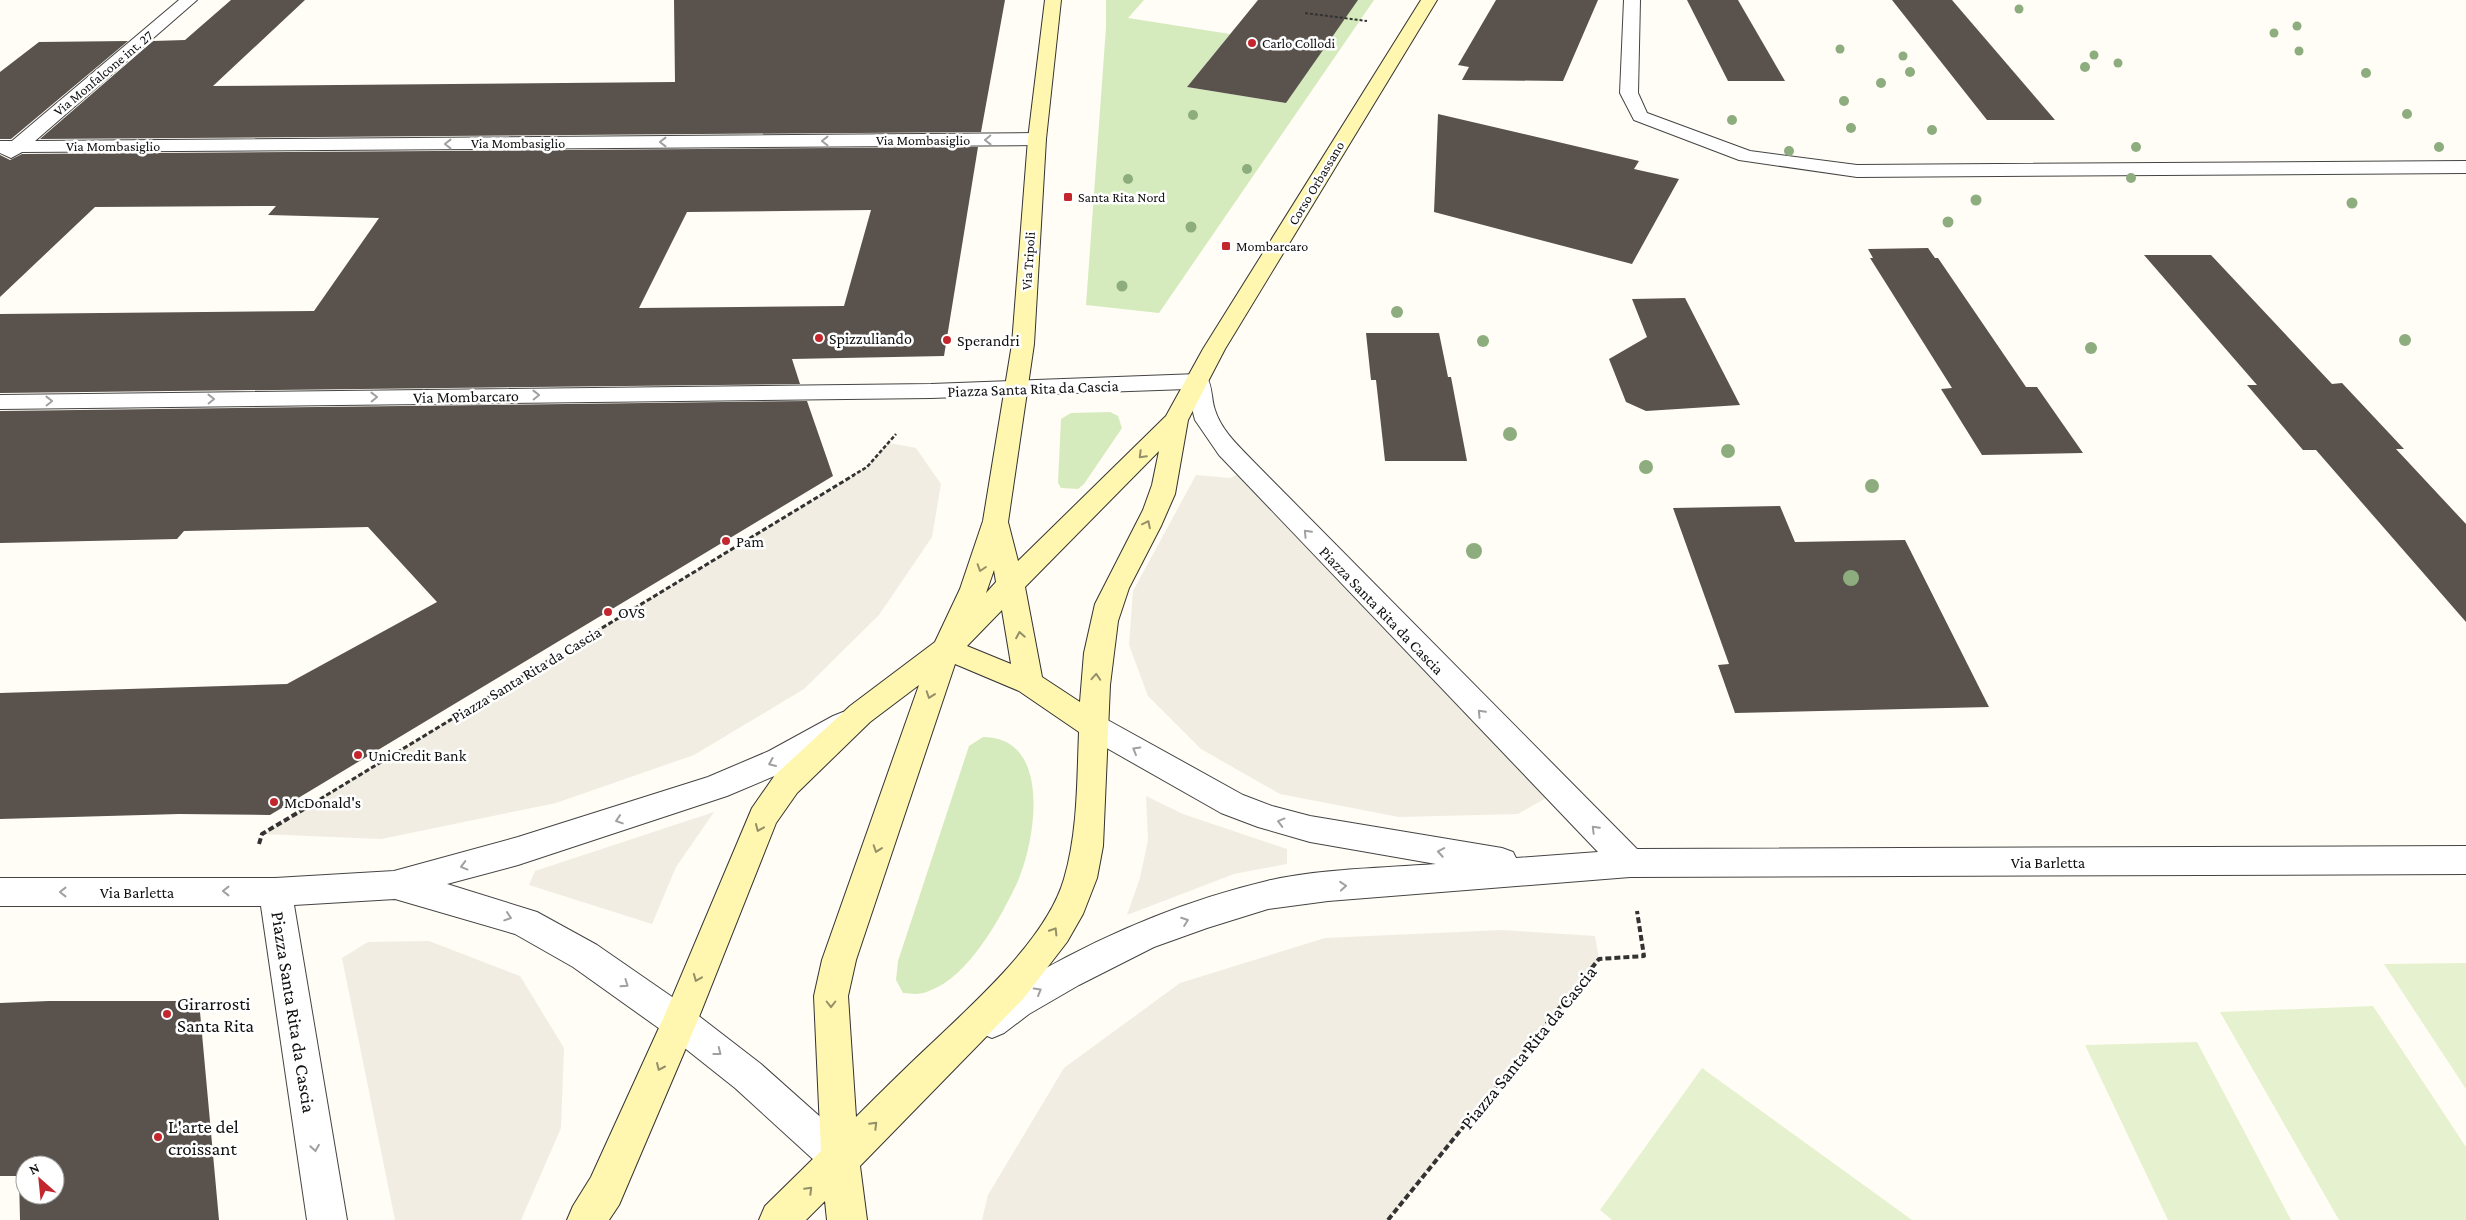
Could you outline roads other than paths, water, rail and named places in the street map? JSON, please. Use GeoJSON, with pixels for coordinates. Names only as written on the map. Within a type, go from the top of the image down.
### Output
{"type":"FeatureCollection","features":[{"type":"Feature","properties":{"kind":"street","name":"Via Monfalcone int. 27"},"geometry":{"type":"LineString","coordinates":[[0,161],[9,147],[189,0]]}},
{"type":"Feature","properties":{"kind":"street","name":"Via Tripoli"},"geometry":{"type":"LineString","coordinates":[[996,521],[1023,344],[1037,139],[1052,0]]}},
{"type":"Feature","properties":{"kind":"street","name":"Corso Orbassano"},"geometry":{"type":"LineString","coordinates":[[1176,420],[1214,349],[1429,0]]}},
{"type":"Feature","properties":{"kind":"street"},"geometry":{"type":"LineString","coordinates":[[1632,0],[1629,92],[1640,116],[1746,156],[1857,170],[2466,167]]}},
{"type":"Feature","properties":{"kind":"street","name":"Via Mombasiglio"},"geometry":{"type":"LineString","coordinates":[[9,147],[1037,139]]}},
{"type":"Feature","properties":{"kind":"street","name":"Piazza Santa Rita da Cascia"},"geometry":{"type":"LineString","coordinates":[[932,391],[1198,381],[1198,402],[1206,422],[1247,470],[1557,792],[1630,863]]}},
{"type":"Feature","properties":{"kind":"street","name":"Via Mombarcaro"},"geometry":{"type":"LineString","coordinates":[[0,402],[932,391]]}},
{"type":"Feature","properties":{"kind":"street"},"geometry":{"type":"LineString","coordinates":[[779,1220],[1001,998],[1044,946],[1066,911],[1080,881],[1088,839],[1098,656],[1105,618],[1117,585],[1162,493],[1176,420]]}},
{"type":"Feature","properties":{"kind":"street","name":"Piazza Santa Rita da Cascia"},"geometry":{"type":"LineString","coordinates":[[587,1220],[605,1191],[679,1022],[763,817],[786,784],[860,714],[946,649],[1011,587],[1176,420]]}},
{"type":"Feature","properties":{"kind":"street"},"geometry":{"type":"LineString","coordinates":[[996,521],[1011,587],[1028,683]]}},
{"type":"Feature","properties":{"kind":"street","name":"Piazza Santa Rita da Cascia"},"geometry":{"type":"LineString","coordinates":[[847,1220],[840,1159],[831,1005],[839,960],[946,649],[974,589],[996,521]]}},
{"type":"Feature","properties":{"kind":"street"},"geometry":{"type":"LineString","coordinates":[[946,649],[1028,683],[1093,726],[1232,804],[1268,818],[1310,829],[1540,869]]}},
{"type":"Feature","properties":{"kind":"street","name":"Piazza Santa Rita da Cascia"},"geometry":{"type":"LineString","coordinates":[[327,1220],[258,892],[394,885],[518,852],[716,787],[780,760],[860,714]]}},
{"type":"Feature","properties":{"kind":"street","name":"Via Barletta"},"geometry":{"type":"LineString","coordinates":[[1630,863],[2466,860]]}},
{"type":"Feature","properties":{"kind":"street"},"geometry":{"type":"LineString","coordinates":[[941,1059],[1017,1003],[1067,974],[1143,936],[1207,913],[1268,895],[1328,887],[1630,863]]}},
{"type":"Feature","properties":{"kind":"street","name":"Piazza Santa Rita da Cascia"},"geometry":{"type":"LineString","coordinates":[[394,885],[471,905],[525,922],[585,956],[679,1022],[748,1076],[840,1159]]}},
{"type":"Feature","properties":{"kind":"street","name":"Via Barletta"},"geometry":{"type":"LineString","coordinates":[[0,892],[258,892]]}},
{"type":"Feature","properties":{"kind":"place","name":"Carlo Collodi"},"geometry":{"type":"Point","coordinates":[1252,43]}},
{"type":"Feature","properties":{"kind":"place","name":"Santa Rita Nord"},"geometry":{"type":"Point","coordinates":[1068,197]}},
{"type":"Feature","properties":{"kind":"place","name":"Mombarcaro"},"geometry":{"type":"Point","coordinates":[1226,246]}},
{"type":"Feature","properties":{"kind":"place","name":"Spizzuliando"},"geometry":{"type":"Point","coordinates":[819,338]}},
{"type":"Feature","properties":{"kind":"place","name":"Sperandri"},"geometry":{"type":"Point","coordinates":[947,340]}},
{"type":"Feature","properties":{"kind":"place","name":"Pam"},"geometry":{"type":"Point","coordinates":[726,541]}},
{"type":"Feature","properties":{"kind":"place","name":"OVS"},"geometry":{"type":"Point","coordinates":[608,612]}},
{"type":"Feature","properties":{"kind":"place","name":"UniCredit Bank"},"geometry":{"type":"Point","coordinates":[358,755]}},
{"type":"Feature","properties":{"kind":"place","name":"McDonald's"},"geometry":{"type":"Point","coordinates":[274,802]}},
{"type":"Feature","properties":{"kind":"place","name":"Girarrosti Santa Rita"},"geometry":{"type":"Point","coordinates":[167,1014]}},
{"type":"Feature","properties":{"kind":"place","name":"L'arte del croissant"},"geometry":{"type":"Point","coordinates":[158,1137]}}]}
